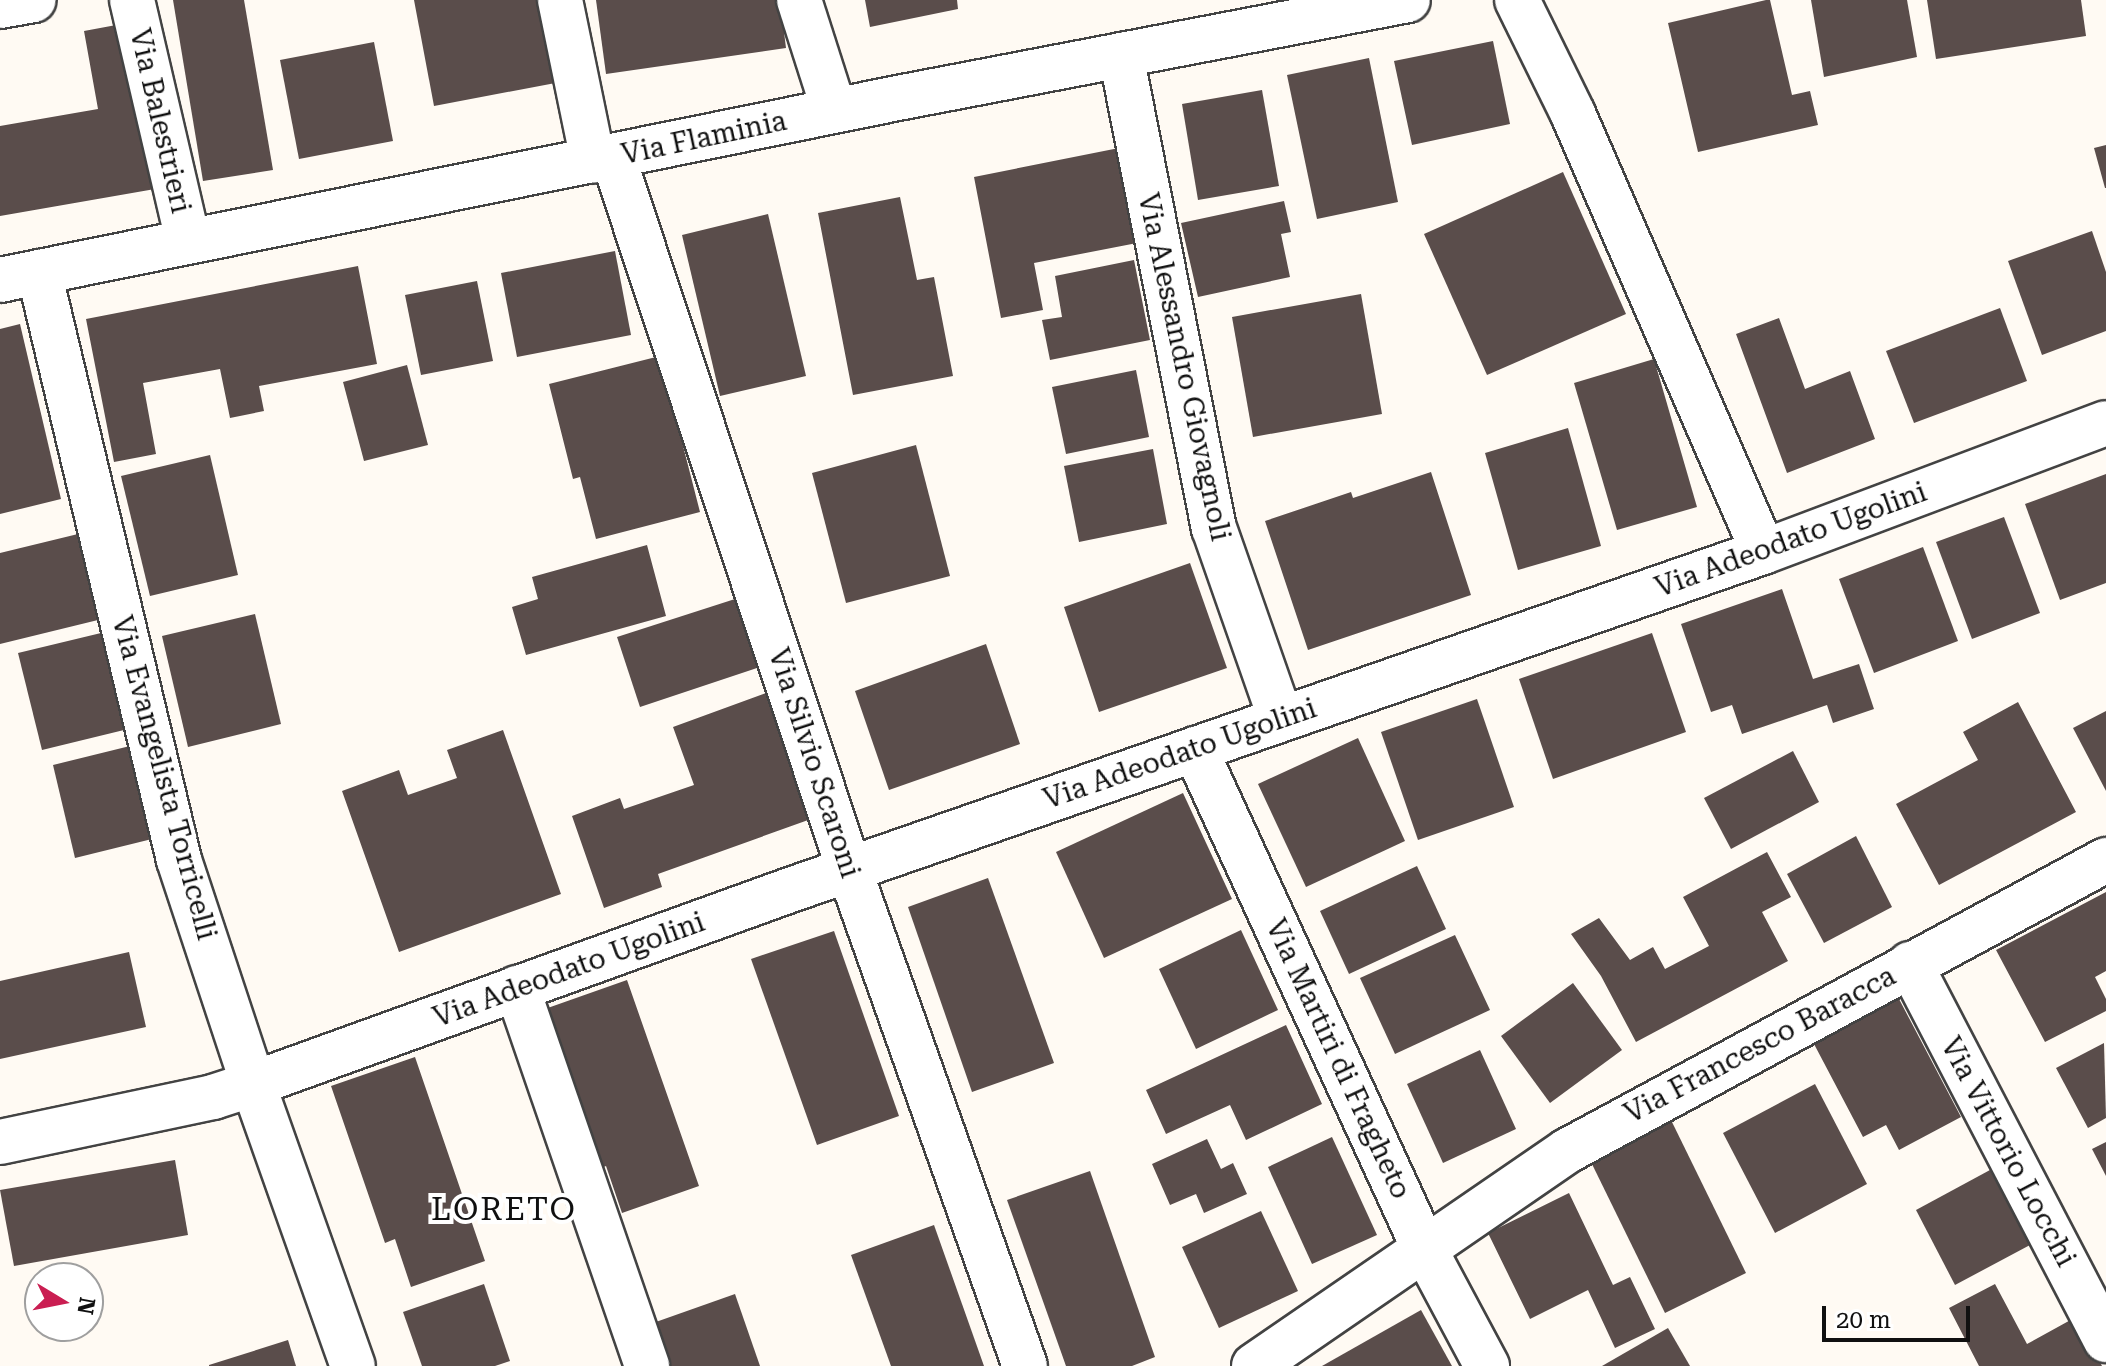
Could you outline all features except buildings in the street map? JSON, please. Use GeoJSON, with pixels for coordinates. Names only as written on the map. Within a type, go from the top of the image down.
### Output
{"type":"FeatureCollection","features":[{"type":"Feature","properties":{"kind":"street"},"geometry":{"type":"LineString","coordinates":[[0,6],[33,0]]}},
{"type":"Feature","properties":{"kind":"street","name":"Via Balestrieri"},"geometry":{"type":"LineString","coordinates":[[132,0],[188,241]]}},
{"type":"Feature","properties":{"kind":"street","name":"Via Silvio Scaroni"},"geometry":{"type":"LineString","coordinates":[[560,0],[603,159],[1025,1366]]}},
{"type":"Feature","properties":{"kind":"street"},"geometry":{"type":"LineString","coordinates":[[799,0],[834,110]]}},
{"type":"Feature","properties":{"kind":"street","name":"Via Flaminia"},"geometry":{"type":"LineString","coordinates":[[20,276],[834,110],[1121,55],[1337,7],[1408,0]]}},
{"type":"Feature","properties":{"kind":"street"},"geometry":{"type":"LineString","coordinates":[[1517,0],[1579,128],[1763,552]]}},
{"type":"Feature","properties":{"kind":"street","name":"Via Alessandro Giovagnoli"},"geometry":{"type":"LineString","coordinates":[[1121,55],[1214,528],[1281,719]]}},
{"type":"Feature","properties":{"kind":"street","name":"Via Evangelista Torricelli"},"geometry":{"type":"LineString","coordinates":[[20,276],[179,860],[253,1084],[353,1366]]}},
{"type":"Feature","properties":{"kind":"street","name":"Via Adeodato Ugolini"},"geometry":{"type":"LineString","coordinates":[[0,1142],[213,1097],[253,1084],[849,869],[1763,552],[2106,423]]}},
{"type":"Feature","properties":{"kind":"street","name":"Via Martiri di Fragheto"},"geometry":{"type":"LineString","coordinates":[[1195,749],[1424,1248],[1487,1366]]}},
{"type":"Feature","properties":{"kind":"street","name":"Via Francesco Baracca"},"geometry":{"type":"LineString","coordinates":[[1254,1366],[1567,1151],[2106,860]]}},
{"type":"Feature","properties":{"kind":"street","name":"Via Vittorio Locchi"},"geometry":{"type":"LineString","coordinates":[[1910,964],[2106,1340]]}},
{"type":"Feature","properties":{"kind":"street"},"geometry":{"type":"LineString","coordinates":[[517,988],[647,1366]]}},
{"type":"Feature","properties":{"kind":"district","name":"LORETO"},"geometry":{"type":"Point","coordinates":[504,1209]}}]}
